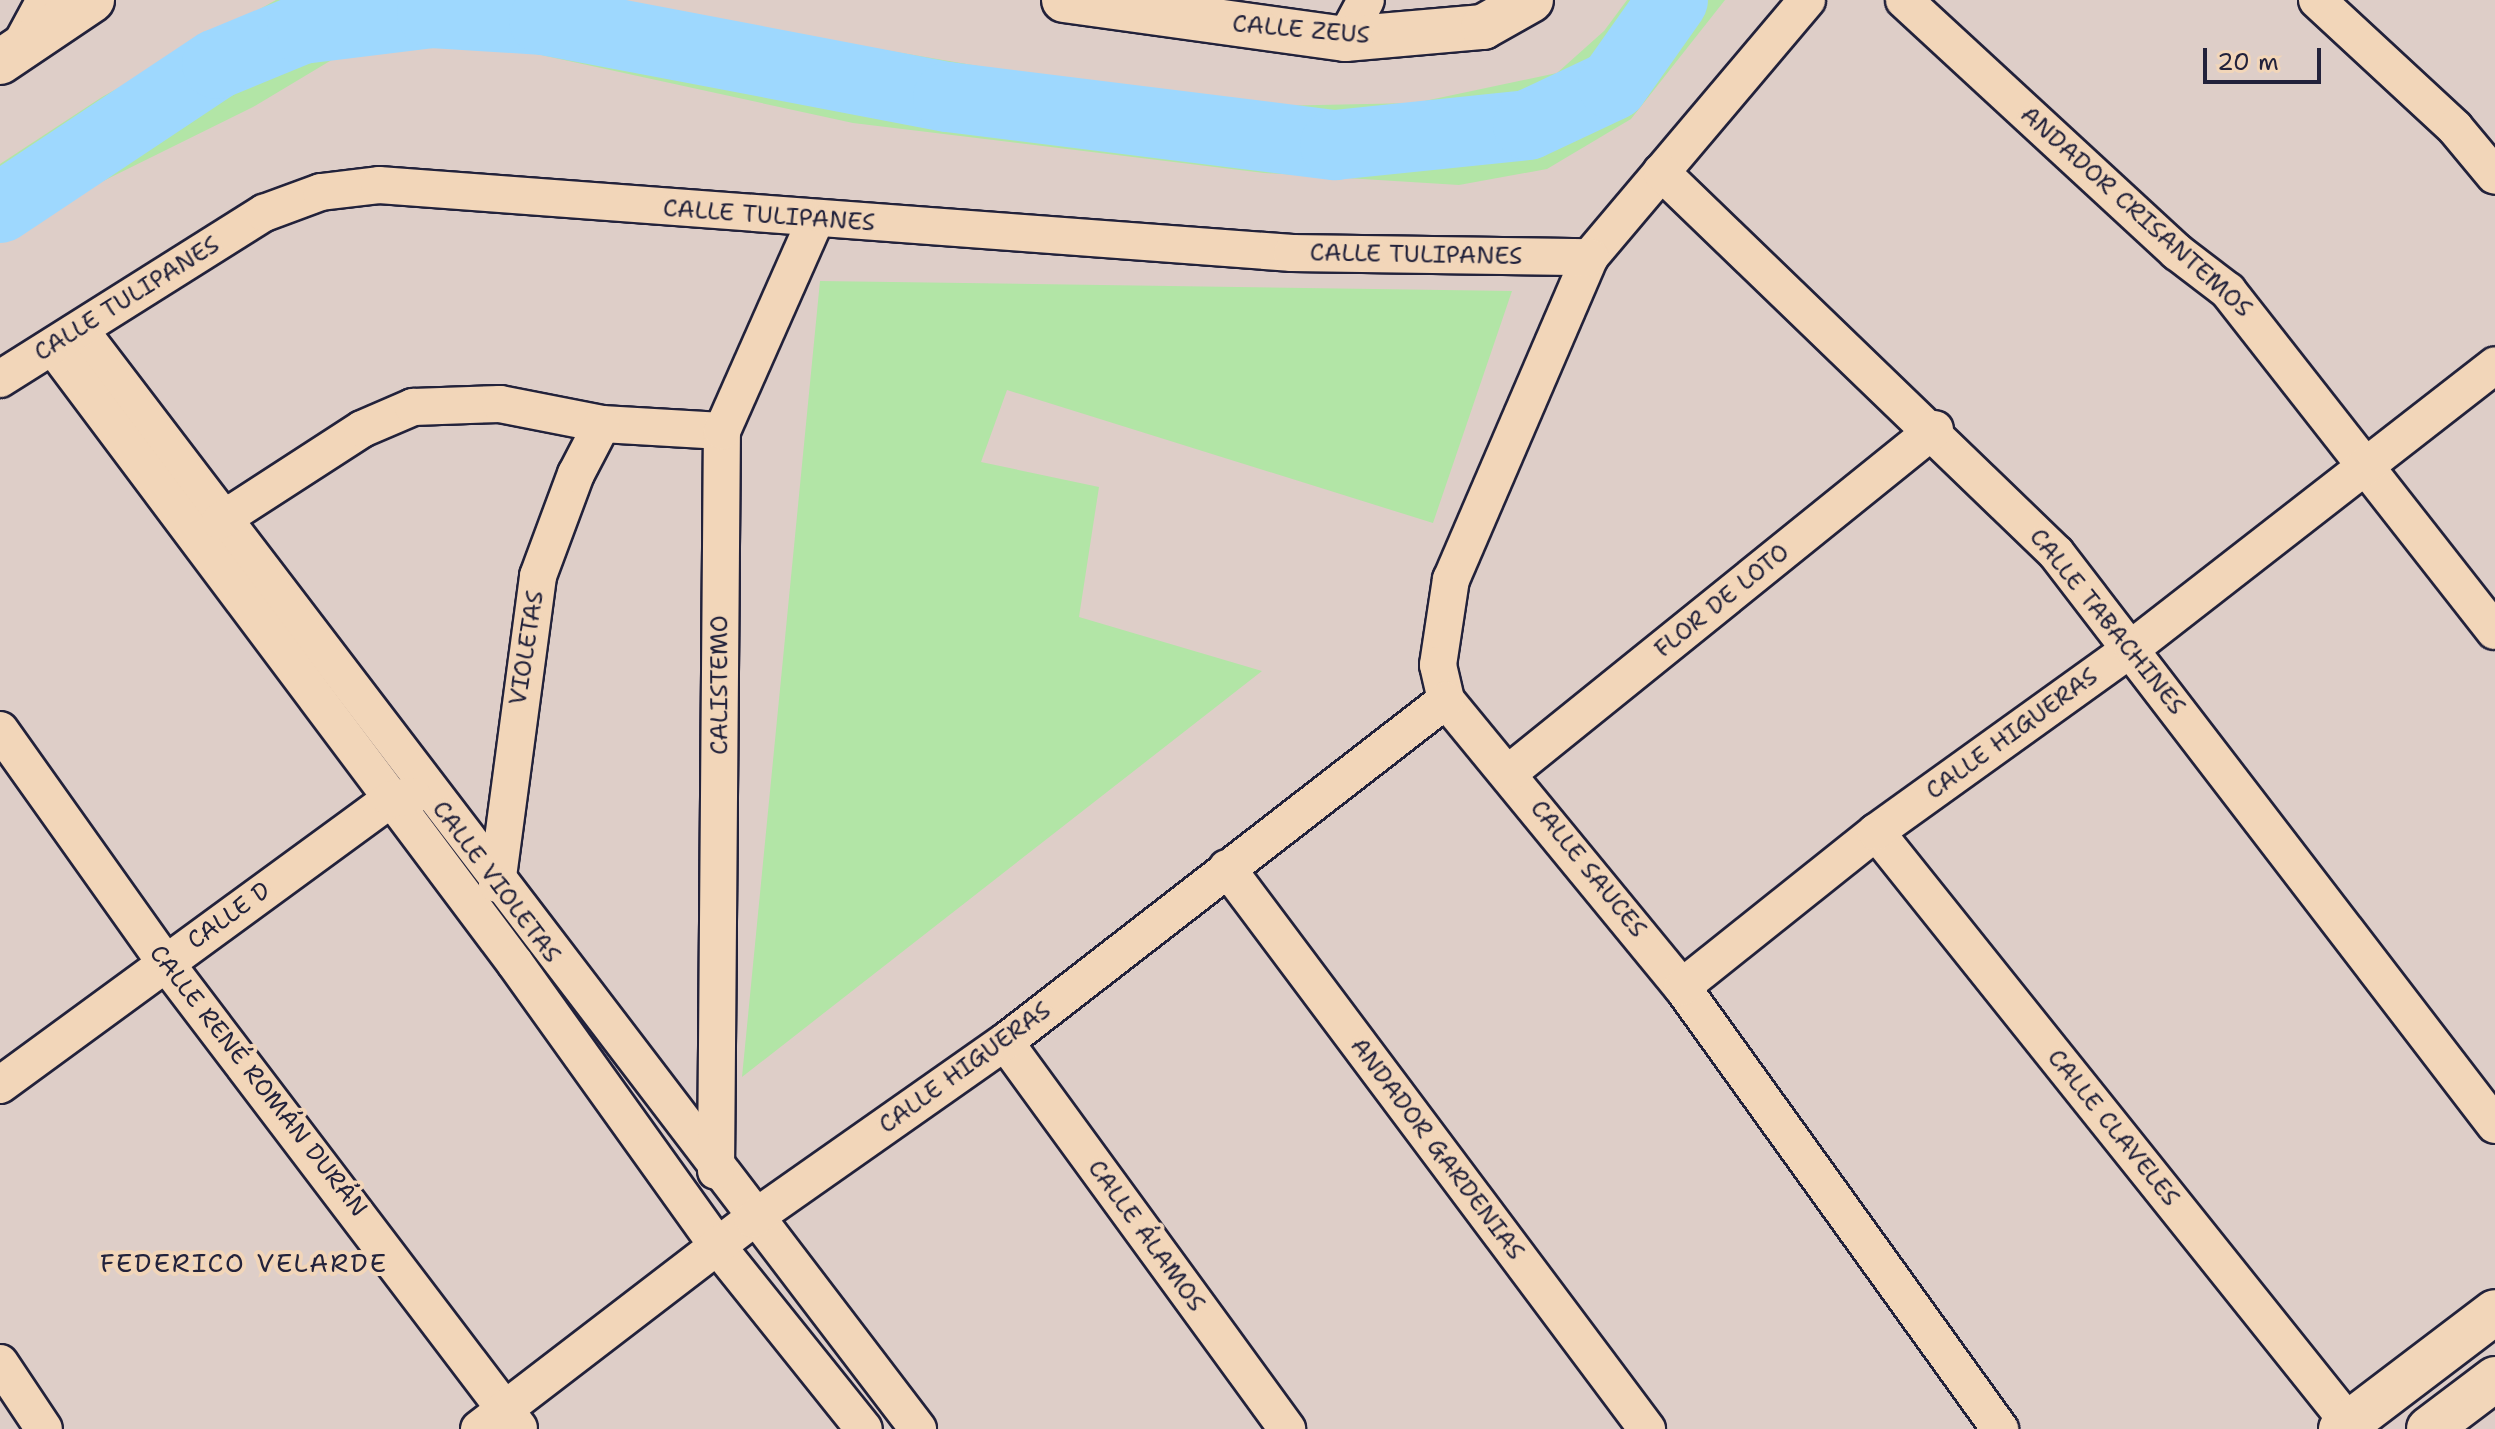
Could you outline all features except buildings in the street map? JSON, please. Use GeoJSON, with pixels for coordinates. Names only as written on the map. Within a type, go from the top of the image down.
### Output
{"type":"FeatureCollection","features":[{"type":"Feature","properties":{"kind":"street"},"geometry":{"type":"LineString","coordinates":[[10,55],[45,0]]}},
{"type":"Feature","properties":{"kind":"street"},"geometry":{"type":"LineString","coordinates":[[10,55],[92,0]]}},
{"type":"Feature","properties":{"kind":"street"},"geometry":{"type":"LineString","coordinates":[[1345,39],[1366,0]]}},
{"type":"Feature","properties":{"kind":"street","name":"CALLE ZEUS"},"geometry":{"type":"LineString","coordinates":[[1088,2],[1345,39],[1483,27],[1531,0]]}},
{"type":"Feature","properties":{"kind":"street"},"geometry":{"type":"LineString","coordinates":[[1446,700],[1439,641],[1451,579],[1590,257],[1807,0]]}},
{"type":"Feature","properties":{"kind":"street","name":"ANDADOR CRISANTEMOS"},"geometry":{"type":"LineString","coordinates":[[1904,0],[2177,252],[2228,291],[2495,631]]}},
{"type":"Feature","properties":{"kind":"street"},"geometry":{"type":"LineString","coordinates":[[2317,0],[2455,128],[2495,176]]}},
{"type":"Feature","properties":{"kind":"street","name":"CALLE TABACHINES"},"geometry":{"type":"LineString","coordinates":[[1661,172],[1935,429],[2056,553],[2132,648],[2495,1125]]}},
{"type":"Feature","properties":{"kind":"street","name":"CALLE TULIPANES"},"geometry":{"type":"LineString","coordinates":[[0,379],[264,213],[321,192],[379,185],[1292,253],[1590,257]]}},
{"type":"Feature","properties":{"kind":"street","name":"CALISTEMO"},"geometry":{"type":"LineString","coordinates":[[716,1171],[722,431],[816,219]]}},
{"type":"Feature","properties":{"kind":"street","name":"CALLE VIOLETAS"},"geometry":{"type":"LineString","coordinates":[[66,338],[220,521],[716,1171],[918,1429]]}},
{"type":"Feature","properties":{"kind":"street","name":"CALLE VIOLETAS"},"geometry":{"type":"LineString","coordinates":[[66,338],[391,799],[718,1247],[864,1429]]}},
{"type":"Feature","properties":{"kind":"street","name":"CALLE HIGUERAS"},"geometry":{"type":"LineString","coordinates":[[1682,987],[1876,832],[2132,648],[2361,464],[2495,365]]}},
{"type":"Feature","properties":{"kind":"street"},"geometry":{"type":"LineString","coordinates":[[220,521],[362,429],[413,407],[500,404],[602,424],[722,431]]}},
{"type":"Feature","properties":{"kind":"street","name":"VIOLETAS"},"geometry":{"type":"LineString","coordinates":[[497,884],[538,576],[576,474],[602,424]]}},
{"type":"Feature","properties":{"kind":"street","name":"FLOR DE LOTO"},"geometry":{"type":"LineString","coordinates":[[1510,772],[1935,429]]}},
{"type":"Feature","properties":{"kind":"street","name":"CALLE HIGUERAS"},"geometry":{"type":"LineString","coordinates":[[502,1422],[753,1219],[1005,1042],[1446,700]]}},
{"type":"Feature","properties":{"kind":"street","name":"CALLE SAUCES"},"geometry":{"type":"LineString","coordinates":[[1446,700],[1510,772],[1682,987],[2000,1429]]}},
{"type":"Feature","properties":{"kind":"street","name":"CALLE RENÉ ROMÁN DURÁN"},"geometry":{"type":"LineString","coordinates":[[0,730],[165,962],[502,1422]]}},
{"type":"Feature","properties":{"kind":"street","name":"CALLE D"},"geometry":{"type":"LineString","coordinates":[[0,1085],[391,799],[428,793]]}},
{"type":"Feature","properties":{"kind":"street","name":"CALLE CLAVELES"},"geometry":{"type":"LineString","coordinates":[[1876,832],[2345,1426]]}},
{"type":"Feature","properties":{"kind":"street","name":"ANDADOR GARDENIAS"},"geometry":{"type":"LineString","coordinates":[[1227,868],[1647,1429]]}},
{"type":"Feature","properties":{"kind":"street","name":"CALLE ÁLAMOS"},"geometry":{"type":"LineString","coordinates":[[1005,1042],[1287,1429]]}},
{"type":"Feature","properties":{"kind":"street"},"geometry":{"type":"LineString","coordinates":[[2345,1426],[2495,1312]]}},
{"type":"Feature","properties":{"kind":"street"},"geometry":{"type":"LineString","coordinates":[[0,1363],[44,1429]]}},
{"type":"Feature","properties":{"kind":"street"},"geometry":{"type":"LineString","coordinates":[[2429,1429],[2495,1379]]}},
{"type":"Feature","properties":{"kind":"green space"},"geometry":{"type":"Polygon","coordinates":[[[276,0],[590,0],[1220,107],[1415,103],[1557,73],[1604,31],[1627,0],[1725,0],[1631,119],[1547,169],[1459,185],[1264,173],[853,123],[472,40],[360,43],[253,107],[0,232],[0,164],[102,97],[276,0]]]}},
{"type":"Feature","properties":{"kind":"green space"},"geometry":{"type":"Polygon","coordinates":[[[820,281],[1512,291],[1433,523],[1007,390],[981,462],[1099,487],[1079,617],[1262,671],[742,1077],[820,281]]]}},
{"type":"Feature","properties":{"kind":"waterway"},"geometry":{"type":"LineString","coordinates":[[0,208],[217,64],[302,29],[432,13],[544,20],[948,97],[1335,145],[1528,125],[1613,85],[1673,0]]}},
{"type":"Feature","properties":{"kind":"district","name":"FEDERICO VELARDE"},"geometry":{"type":"Point","coordinates":[244,1263]}}]}
